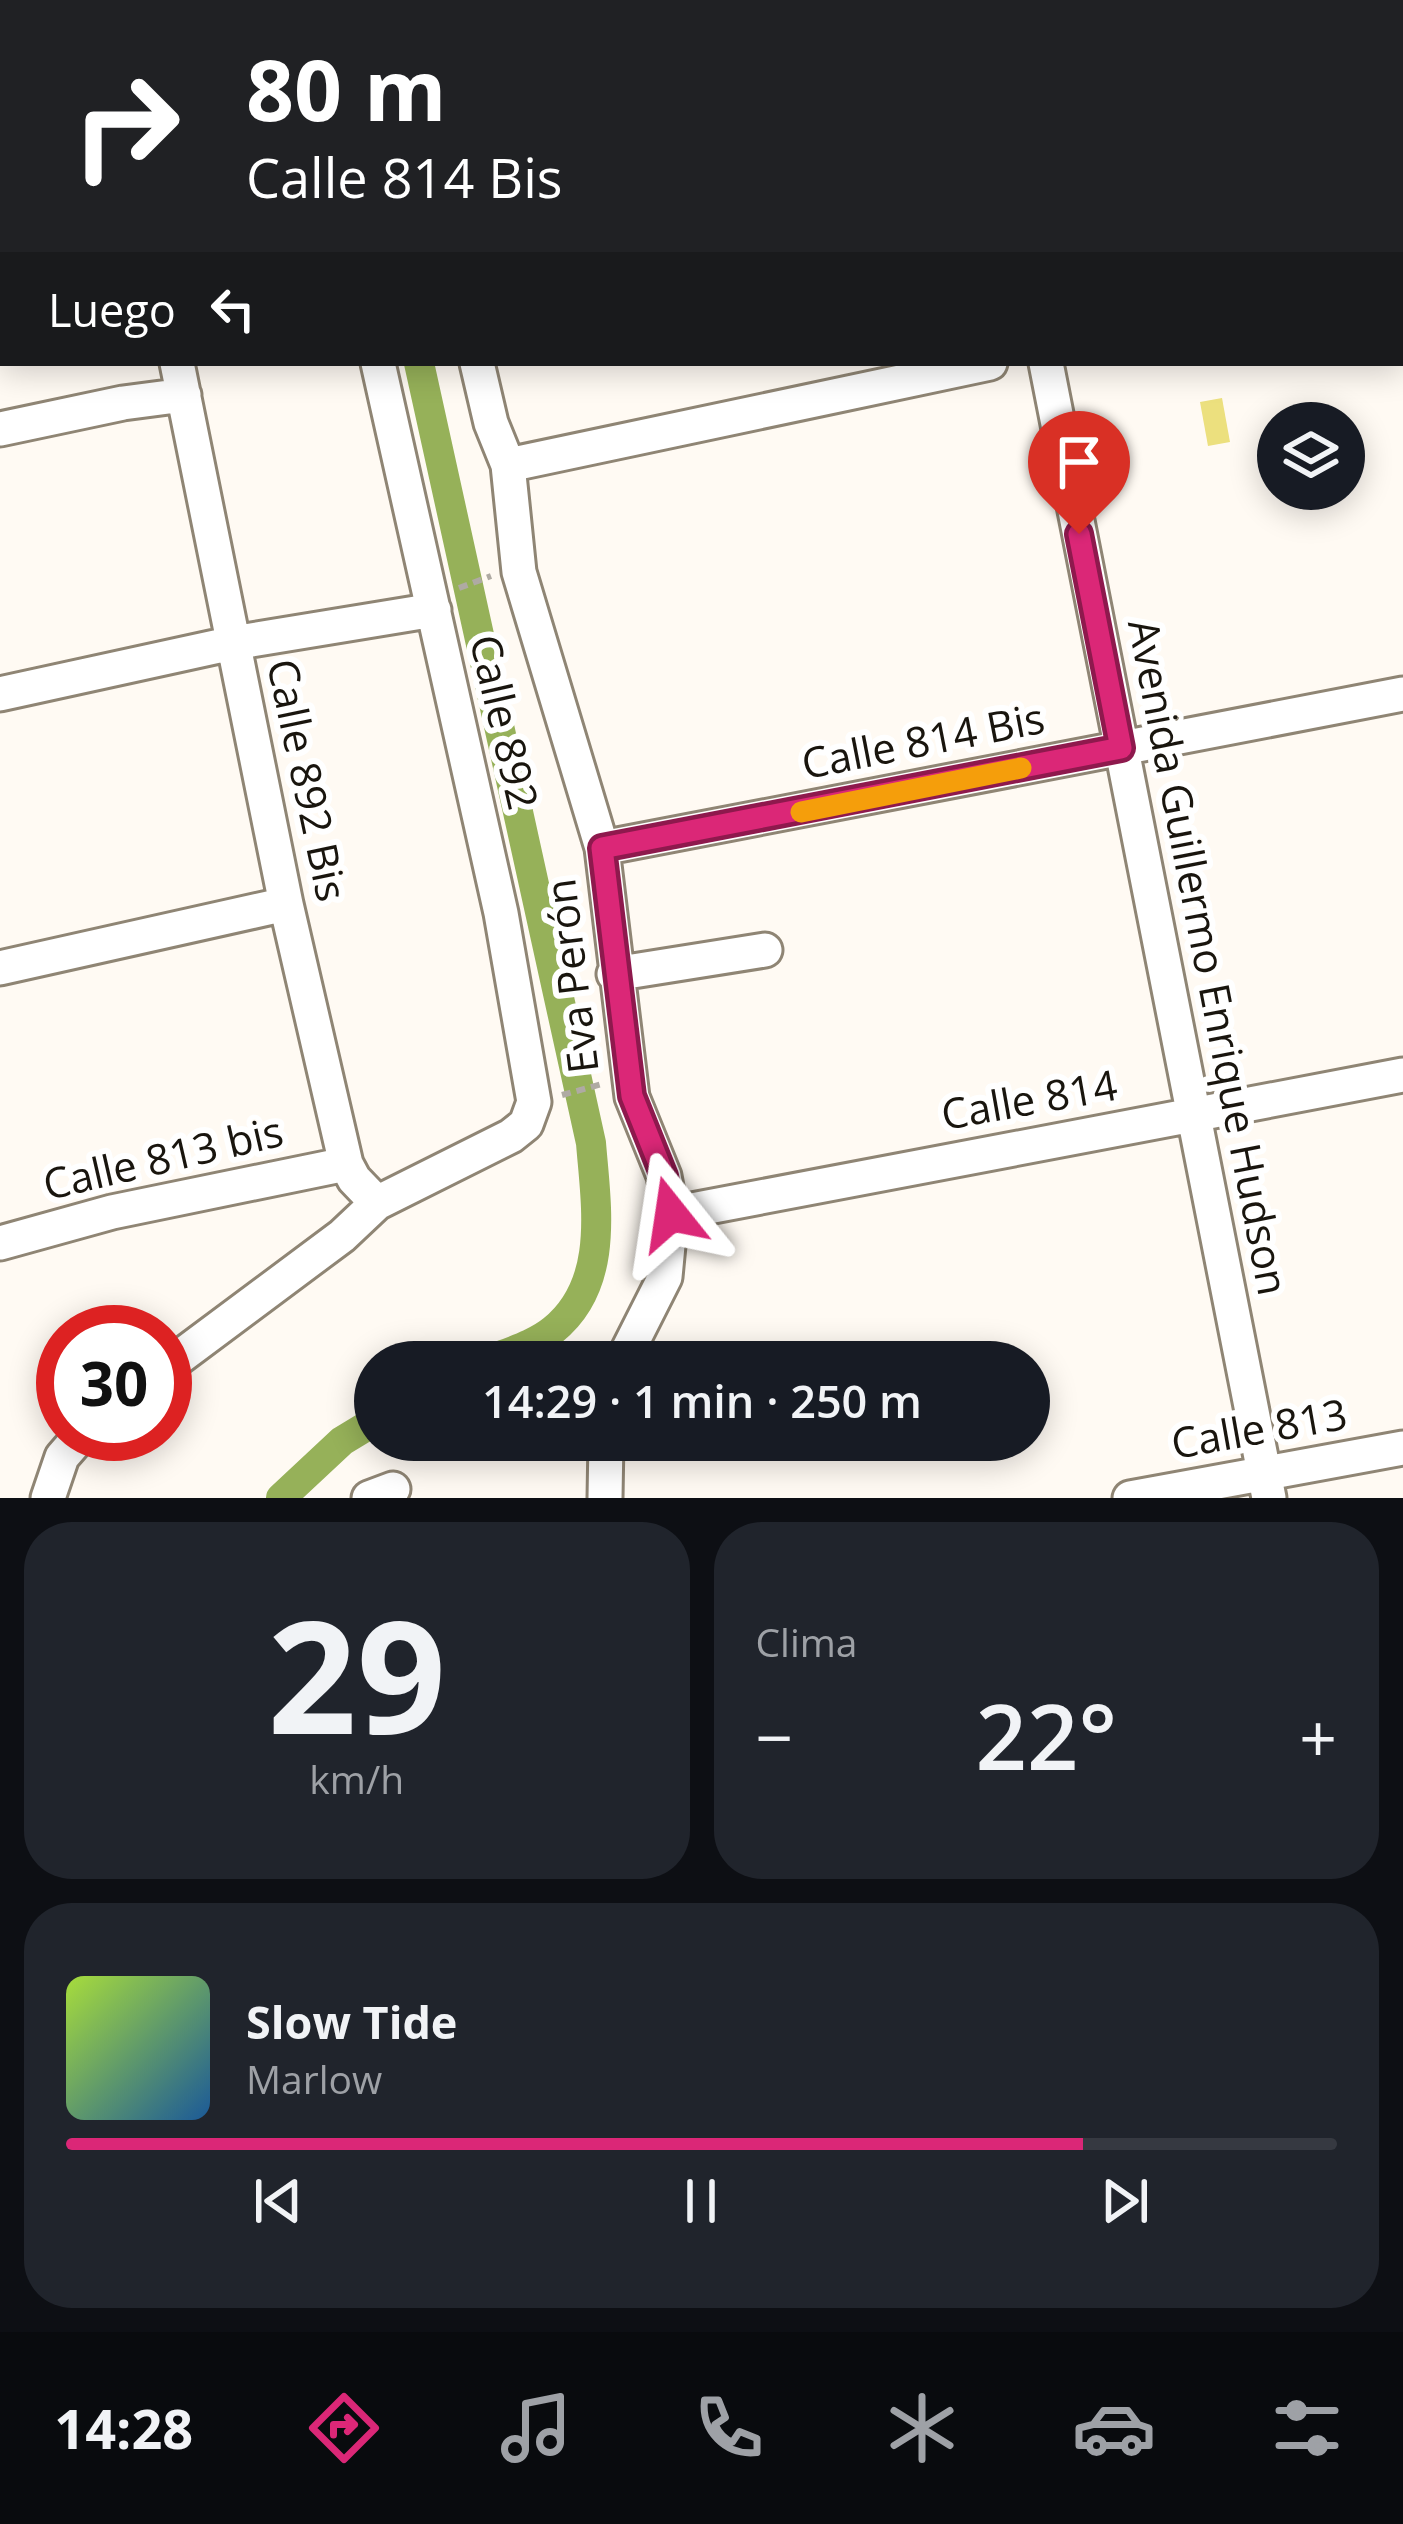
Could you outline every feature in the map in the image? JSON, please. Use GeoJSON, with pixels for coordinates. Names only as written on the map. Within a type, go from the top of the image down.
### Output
{"type":"FeatureCollection","features":[{"type":"Feature","properties":{"kind":"street","name":"Calle 892"},"geometry":{"type":"LineString","coordinates":[[379,366],[442,601],[501,913],[543,1100]]}},
{"type":"Feature","properties":{"kind":"street","name":"Eva Perón"},"geometry":{"type":"LineString","coordinates":[[478,366],[490,423],[508,465],[519,572],[602,848],[632,1096],[664,1176],[671,1214],[664,1277],[632,1341]]}},
{"type":"Feature","properties":{"kind":"street"},"geometry":{"type":"LineString","coordinates":[[508,465],[976,366]]}},
{"type":"Feature","properties":{"kind":"street","name":"Avenida Guillermo Enrique Hudson"},"geometry":{"type":"LineString","coordinates":[[1047,366],[1266,1485]]}},
{"type":"Feature","properties":{"kind":"street"},"geometry":{"type":"LineString","coordinates":[[0,429],[123,403],[180,379]]}},
{"type":"Feature","properties":{"kind":"street","name":"Calle 892 Bis"},"geometry":{"type":"LineString","coordinates":[[180,379],[286,904],[346,1164],[377,1203]]}},
{"type":"Feature","properties":{"kind":"street"},"geometry":{"type":"LineString","coordinates":[[0,694],[442,601]]}},
{"type":"Feature","properties":{"kind":"street","name":"Calle 814 Bis"},"geometry":{"type":"LineString","coordinates":[[602,848],[1403,694]]}},
{"type":"Feature","properties":{"kind":"street"},"geometry":{"type":"LineString","coordinates":[[0,968],[286,904]]}},
{"type":"Feature","properties":{"kind":"street"},"geometry":{"type":"LineString","coordinates":[[614,974],[765,950]]}},
{"type":"Feature","properties":{"kind":"street","name":"Calle 814"},"geometry":{"type":"LineString","coordinates":[[671,1214],[1403,1075]]}},
{"type":"Feature","properties":{"kind":"street"},"geometry":{"type":"LineString","coordinates":[[192,1348],[342,1236],[377,1203],[511,1136],[543,1100]]}},
{"type":"Feature","properties":{"kind":"street","name":"Calle 813 bis"},"geometry":{"type":"LineString","coordinates":[[0,1243],[112,1212],[346,1164]]}},
{"type":"Feature","properties":{"kind":"street","name":"Calle 813"},"geometry":{"type":"LineString","coordinates":[[1130,1498],[1266,1485],[1403,1448]]}},
{"type":"Feature","properties":{"kind":"street"},"geometry":{"type":"LineString","coordinates":[[48,1498],[61,1461]]}},
{"type":"Feature","properties":{"kind":"street"},"geometry":{"type":"LineString","coordinates":[[605,1498],[606,1461]]}},
{"type":"Feature","properties":{"kind":"path"},"geometry":{"type":"LineString","coordinates":[[442,601],[493,576]]}},
{"type":"Feature","properties":{"kind":"path"},"geometry":{"type":"LineString","coordinates":[[543,1100],[604,1084]]}},
{"type":"Feature","properties":{"kind":"building"},"geometry":{"type":"Polygon","coordinates":[[[1222,398],[1230,442],[1208,446],[1200,402],[1222,398]]]}},
{"type":"Feature","properties":{"kind":"waterway"},"geometry":{"type":"LineString","coordinates":[[420,366],[591,1143],[596,1218],[591,1267],[571,1311],[536,1341]]}},
{"type":"Feature","properties":{"kind":"waterway"},"geometry":{"type":"LineString","coordinates":[[281,1498],[354,1434]]}},
{"type":"Feature","properties":{"kind":"slow traffic"},"geometry":{"type":"LineString","coordinates":[[801,812],[1021,768]]}},
{"type":"Feature","properties":{"kind":"route"},"geometry":{"type":"LineString","coordinates":[[671,1214],[664,1176],[632,1096],[602,848],[1121,748],[1079,534]]}}]}
